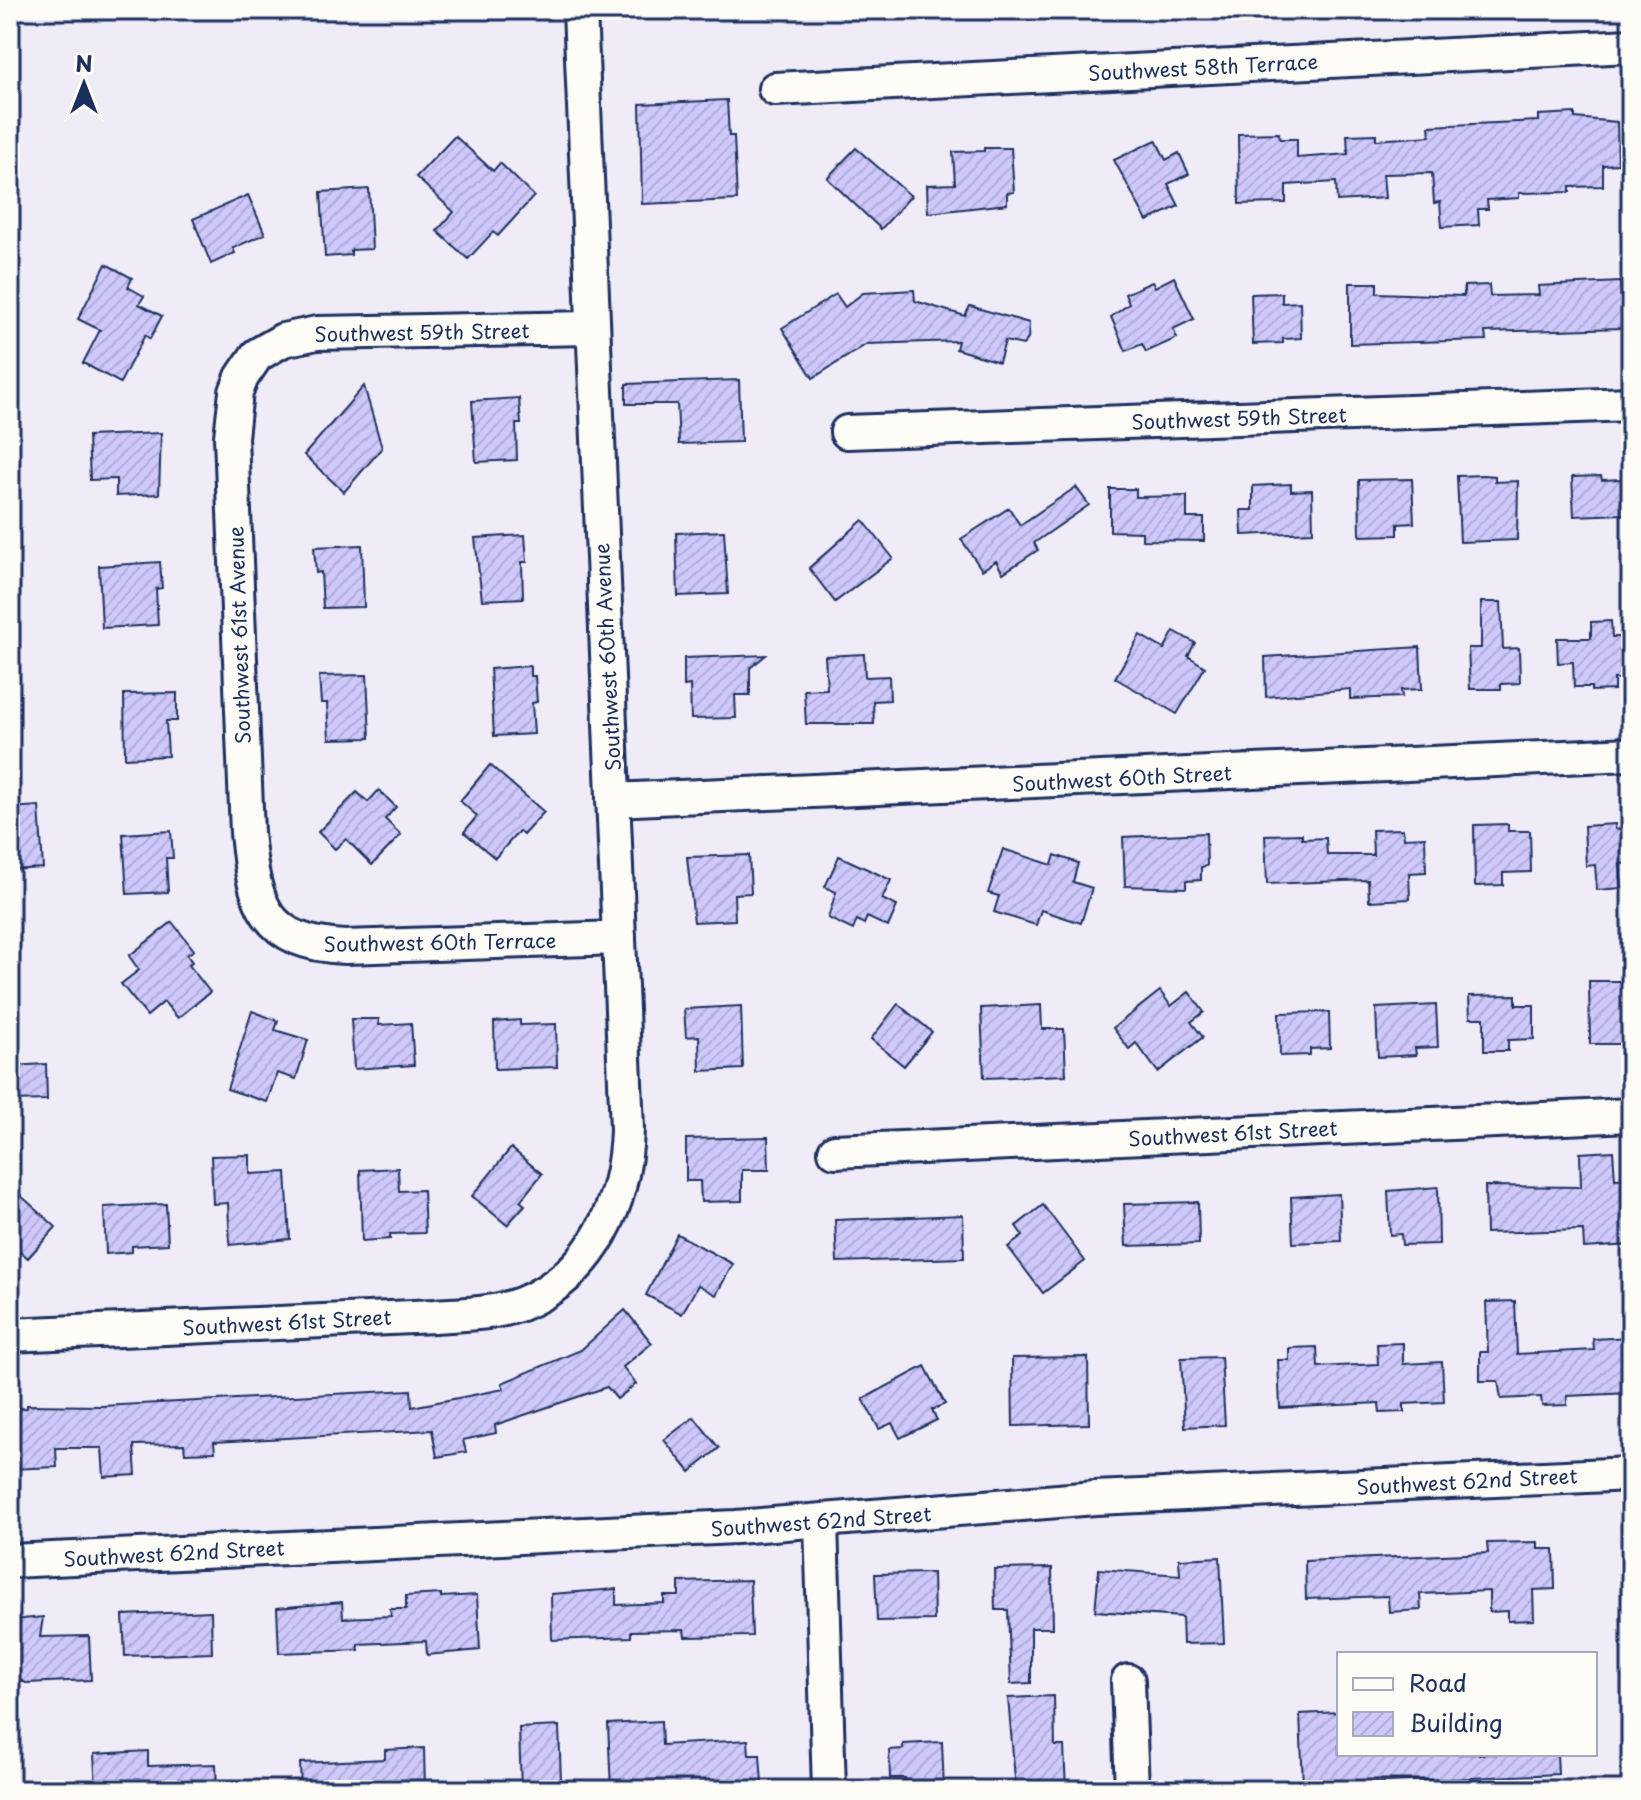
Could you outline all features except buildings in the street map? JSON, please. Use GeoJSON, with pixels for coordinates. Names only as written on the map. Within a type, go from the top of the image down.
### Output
{"type":"FeatureCollection","features":[{"type":"Feature","properties":{"kind":"street","name":"Southwest 60th Avenue"},"geometry":{"type":"LineString","coordinates":[[557,1283],[573,1270],[599,1238],[622,1181],[627,1129],[580,10]]}},
{"type":"Feature","properties":{"kind":"street","name":"Southwest 58th Terrace"},"geometry":{"type":"LineString","coordinates":[[775,89],[1631,46]]}},
{"type":"Feature","properties":{"kind":"street","name":"Southwest 59th Street"},"geometry":{"type":"LineString","coordinates":[[257,355],[283,340],[317,333],[591,328]]}},
{"type":"Feature","properties":{"kind":"street","name":"Southwest 61st Avenue"},"geometry":{"type":"LineString","coordinates":[[257,355],[236,392],[231,437],[247,833],[255,886],[268,919]]}},
{"type":"Feature","properties":{"kind":"street","name":"Southwest 59th Street"},"geometry":{"type":"LineString","coordinates":[[847,432],[1631,404]]}},
{"type":"Feature","properties":{"kind":"street","name":"Southwest 60th Street"},"geometry":{"type":"LineString","coordinates":[[613,800],[1631,754]]}},
{"type":"Feature","properties":{"kind":"street","name":"Southwest 60th Terrace"},"geometry":{"type":"LineString","coordinates":[[268,919],[299,939],[324,946],[619,938]]}},
{"type":"Feature","properties":{"kind":"street","name":"Southwest 61st Street"},"geometry":{"type":"LineString","coordinates":[[835,1151],[1631,1115]]}},
{"type":"Feature","properties":{"kind":"street","name":"Southwest 61st Street"},"geometry":{"type":"LineString","coordinates":[[10,1335],[461,1314],[520,1304],[557,1283]]}},
{"type":"Feature","properties":{"kind":"street","name":"Southwest 62nd Street"},"geometry":{"type":"LineString","coordinates":[[10,1561],[821,1522],[1095,1498],[1631,1474]]}},
{"type":"Feature","properties":{"kind":"street"},"geometry":{"type":"LineString","coordinates":[[821,1522],[829,1790]]}},
{"type":"Feature","properties":{"kind":"street"},"geometry":{"type":"LineString","coordinates":[[1128,1681],[1132,1790]]}}]}
